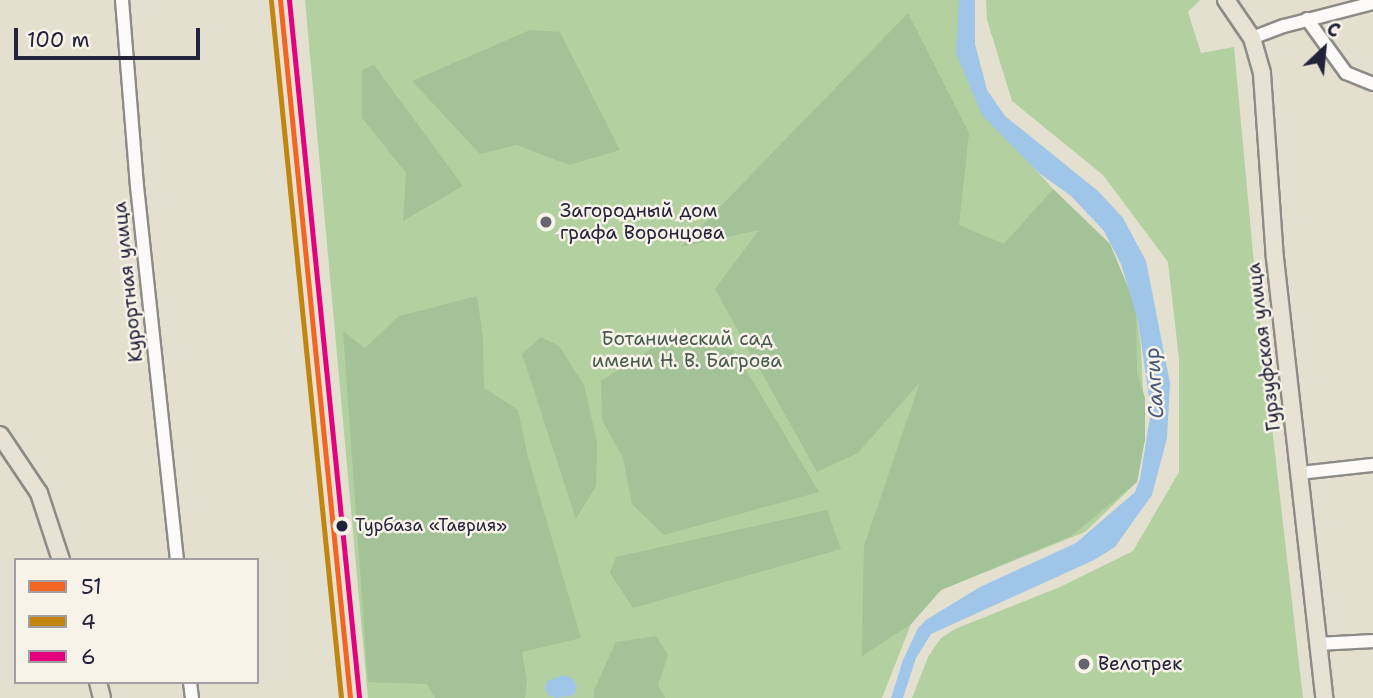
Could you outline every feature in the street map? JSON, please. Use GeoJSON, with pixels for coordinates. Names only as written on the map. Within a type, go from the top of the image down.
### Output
{"type":"FeatureCollection","features":[{"type":"Feature","properties":{"kind":"main road"},"geometry":{"type":"LineString","coordinates":[[280,0],[350,698]]}},
{"type":"Feature","properties":{"kind":"main road","name":"Гурзуфская улица"},"geometry":{"type":"LineString","coordinates":[[1226,0],[1252,38],[1262,74],[1275,258],[1324,698]]}},
{"type":"Feature","properties":{"kind":"main road"},"geometry":{"type":"LineString","coordinates":[[0,435],[39,493],[60,558]]}},
{"type":"Feature","properties":{"kind":"street","name":"Курортная улица"},"geometry":{"type":"LineString","coordinates":[[122,0],[137,186],[177,558]]}},
{"type":"Feature","properties":{"kind":"street"},"geometry":{"type":"LineString","coordinates":[[1252,38],[1307,19],[1373,3]]}},
{"type":"Feature","properties":{"kind":"street"},"geometry":{"type":"LineString","coordinates":[[1307,19],[1346,73],[1373,84]]}},
{"type":"Feature","properties":{"kind":"street"},"geometry":{"type":"LineString","coordinates":[[1300,473],[1373,465]]}},
{"type":"Feature","properties":{"kind":"street"},"geometry":{"type":"LineString","coordinates":[[1318,643],[1373,641]]}},
{"type":"Feature","properties":{"kind":"green space","name":"Ботанический сад имени Н. В. Багрова"},"geometry":{"type":"Polygon","coordinates":[[[305,0],[960,0],[985,113],[1053,189],[1110,244],[1136,307],[1141,348],[1145,439],[1137,482],[1085,532],[941,590],[911,624],[882,698],[368,698],[305,0]]]}},
{"type":"Feature","properties":{"kind":"green space"},"geometry":{"type":"Polygon","coordinates":[[[986,0],[1200,0],[1188,12],[1201,53],[1234,47],[1257,296],[1303,698],[912,698],[928,657],[941,638],[955,629],[1060,587],[1133,551],[1179,472],[1179,359],[1168,262],[1103,175],[1012,101],[987,20],[986,0]]]}},
{"type":"Feature","properties":{"kind":"green space"},"geometry":{"type":"Polygon","coordinates":[[[908,13],[969,133],[959,225],[1004,244],[1053,189],[1110,244],[1136,307],[1137,372],[1145,398],[1145,439],[1137,482],[1071,536],[941,590],[911,624],[862,656],[864,546],[920,382],[858,453],[817,472],[715,289],[759,230],[681,247],[908,13]]]}},
{"type":"Feature","properties":{"kind":"green space"},"geometry":{"type":"Polygon","coordinates":[[[530,30],[560,32],[620,150],[569,165],[517,145],[480,154],[412,81],[530,30]]]}},
{"type":"Feature","properties":{"kind":"green space"},"geometry":{"type":"Polygon","coordinates":[[[374,65],[463,186],[403,221],[406,173],[362,118],[362,70],[374,65]]]}},
{"type":"Feature","properties":{"kind":"green space"},"geometry":{"type":"Polygon","coordinates":[[[477,296],[483,337],[484,388],[518,410],[528,457],[581,638],[522,652],[527,681],[525,698],[435,698],[427,684],[368,682],[343,331],[365,348],[399,316],[477,296]]]}},
{"type":"Feature","properties":{"kind":"green space"},"geometry":{"type":"Polygon","coordinates":[[[671,336],[734,350],[819,492],[664,535],[632,504],[623,458],[602,420],[601,381],[671,336]]]}},
{"type":"Feature","properties":{"kind":"green space"},"geometry":{"type":"Polygon","coordinates":[[[541,337],[559,346],[584,385],[597,442],[596,486],[576,519],[522,354],[541,337]]]}},
{"type":"Feature","properties":{"kind":"green space"},"geometry":{"type":"Polygon","coordinates":[[[827,510],[841,549],[633,608],[610,573],[616,557],[827,510]]]}},
{"type":"Feature","properties":{"kind":"green space"},"geometry":{"type":"Polygon","coordinates":[[[656,636],[668,655],[658,685],[665,698],[594,698],[594,690],[616,642],[656,636]]]}},
{"type":"Feature","properties":{"kind":"water","name":"Салгир"},"geometry":{"type":"Polygon","coordinates":[[[959,0],[975,0],[975,44],[987,90],[1005,116],[1098,191],[1123,218],[1146,261],[1170,383],[1167,438],[1152,495],[1115,547],[1094,560],[931,634],[916,658],[903,698],[891,698],[903,660],[918,628],[926,620],[980,587],[1076,543],[1135,492],[1140,479],[1151,411],[1138,321],[1121,264],[1104,231],[1071,196],[1039,173],[982,115],[956,53],[959,0]]]}},
{"type":"Feature","properties":{"kind":"water"},"geometry":{"type":"Polygon","coordinates":[[[564,675],[573,679],[577,687],[574,695],[556,698],[548,695],[545,689],[547,681],[564,675]]]}},
{"type":"Feature","properties":{"kind":"transit line","name":"51"},"geometry":{"type":"LineString","coordinates":[[280,0],[350,698]]}},
{"type":"Feature","properties":{"kind":"transit line","name":"6"},"geometry":{"type":"LineString","coordinates":[[289,0],[359,697]]}},
{"type":"Feature","properties":{"kind":"transit line","name":"4"},"geometry":{"type":"LineString","coordinates":[[271,1],[341,698]]}},
{"type":"Feature","properties":{"kind":"place","name":"Загородный дом графа Воронцова"},"geometry":{"type":"Point","coordinates":[546,222]}},
{"type":"Feature","properties":{"kind":"place","name":"Турбаза «Таврия»"},"geometry":{"type":"Point","coordinates":[342,526]}},
{"type":"Feature","properties":{"kind":"place","name":"Велотрек"},"geometry":{"type":"Point","coordinates":[1084,664]}}]}
